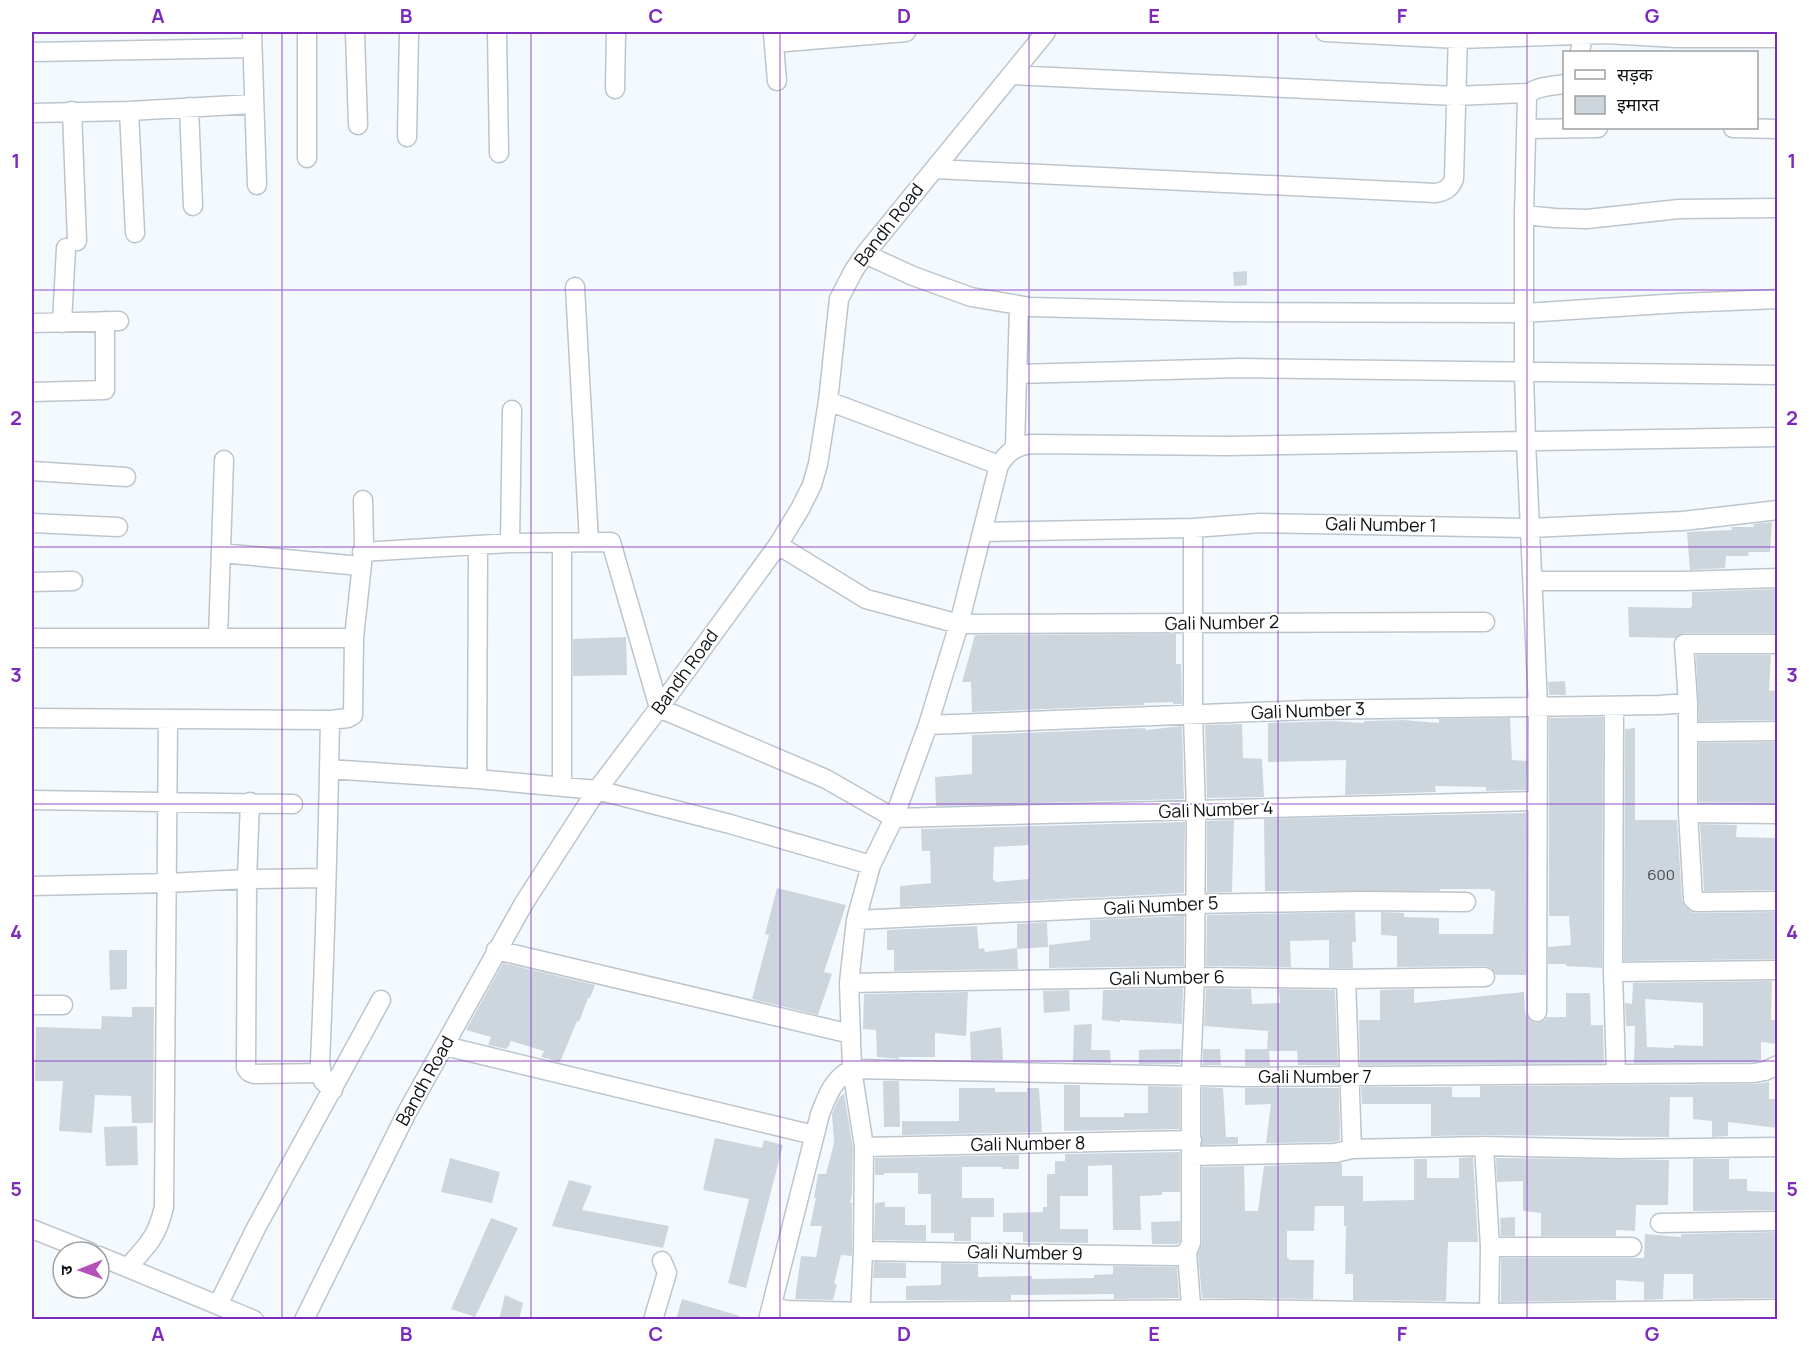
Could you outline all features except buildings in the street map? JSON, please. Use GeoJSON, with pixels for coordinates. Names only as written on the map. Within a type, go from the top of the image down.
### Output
{"type":"FeatureCollection","features":[{"type":"Feature","properties":{"kind":"street"},"geometry":{"type":"LineString","coordinates":[[307,32],[307,158]]}},
{"type":"Feature","properties":{"kind":"street"},"geometry":{"type":"LineString","coordinates":[[355,32],[358,125]]}},
{"type":"Feature","properties":{"kind":"street"},"geometry":{"type":"LineString","coordinates":[[406,137],[409,32]]}},
{"type":"Feature","properties":{"kind":"street"},"geometry":{"type":"LineString","coordinates":[[497,32],[499,153]]}},
{"type":"Feature","properties":{"kind":"street"},"geometry":{"type":"LineString","coordinates":[[615,89],[616,32]]}},
{"type":"Feature","properties":{"kind":"street"},"geometry":{"type":"LineString","coordinates":[[777,81],[773,37],[906,32]]}},
{"type":"Feature","properties":{"kind":"street"},"geometry":{"type":"LineString","coordinates":[[1325,32],[1778,38]]}},
{"type":"Feature","properties":{"kind":"street","name":"Bandh Road"},"geometry":{"type":"LineString","coordinates":[[304,1320],[407,1112],[524,903],[597,789],[660,708],[778,545],[800,509],[812,485],[818,464],[828,402],[839,299],[854,270],[1011,75],[1040,33]]}},
{"type":"Feature","properties":{"kind":"street"},"geometry":{"type":"LineString","coordinates":[[1580,51],[1583,34]]}},
{"type":"Feature","properties":{"kind":"street"},"geometry":{"type":"LineString","coordinates":[[935,169],[1436,193],[1449,189],[1454,179],[1458,35]]}},
{"type":"Feature","properties":{"kind":"street"},"geometry":{"type":"LineString","coordinates":[[32,52],[252,40],[257,185]]}},
{"type":"Feature","properties":{"kind":"street"},"geometry":{"type":"LineString","coordinates":[[1011,75],[1455,96],[1528,93],[1563,84]]}},
{"type":"Feature","properties":{"kind":"street"},"geometry":{"type":"LineString","coordinates":[[1528,93],[1524,215],[1524,372],[1538,706],[1538,1012]]}},
{"type":"Feature","properties":{"kind":"street"},"geometry":{"type":"LineString","coordinates":[[32,113],[129,111],[253,104]]}},
{"type":"Feature","properties":{"kind":"street"},"geometry":{"type":"LineString","coordinates":[[189,107],[193,206]]}},
{"type":"Feature","properties":{"kind":"street"},"geometry":{"type":"LineString","coordinates":[[62,322],[71,245],[72,111]]}},
{"type":"Feature","properties":{"kind":"street"},"geometry":{"type":"LineString","coordinates":[[129,111],[135,233]]}},
{"type":"Feature","properties":{"kind":"street"},"geometry":{"type":"LineString","coordinates":[[1526,129],[1563,128]]}},
{"type":"Feature","properties":{"kind":"street"},"geometry":{"type":"LineString","coordinates":[[1758,129],[1778,129]]}},
{"type":"Feature","properties":{"kind":"street"},"geometry":{"type":"LineString","coordinates":[[1524,215],[1587,219],[1679,209],[1778,208]]}},
{"type":"Feature","properties":{"kind":"street"},"geometry":{"type":"LineString","coordinates":[[865,254],[913,276],[971,297],[1019,306],[1221,311],[1524,313],[1778,299]]}},
{"type":"Feature","properties":{"kind":"street"},"geometry":{"type":"LineString","coordinates":[[575,287],[589,542]]}},
{"type":"Feature","properties":{"kind":"street"},"geometry":{"type":"LineString","coordinates":[[1015,447],[1019,306]]}},
{"type":"Feature","properties":{"kind":"street"},"geometry":{"type":"LineString","coordinates":[[32,324],[112,321],[105,390],[32,392]]}},
{"type":"Feature","properties":{"kind":"street"},"geometry":{"type":"LineString","coordinates":[[1017,374],[1240,368],[1778,375]]}},
{"type":"Feature","properties":{"kind":"street"},"geometry":{"type":"LineString","coordinates":[[828,402],[999,465]]}},
{"type":"Feature","properties":{"kind":"street"},"geometry":{"type":"LineString","coordinates":[[510,543],[512,410]]}},
{"type":"Feature","properties":{"kind":"street"},"geometry":{"type":"LineString","coordinates":[[860,1316],[864,1147],[852,1069],[849,983],[856,920],[871,865],[894,818],[928,725],[960,624],[999,465],[1006,455],[1015,447],[1031,444],[1205,447],[1778,437]]}},
{"type":"Feature","properties":{"kind":"street"},"geometry":{"type":"LineString","coordinates":[[218,639],[224,460]]}},
{"type":"Feature","properties":{"kind":"street"},"geometry":{"type":"LineString","coordinates":[[32,471],[126,477]]}},
{"type":"Feature","properties":{"kind":"street"},"geometry":{"type":"LineString","coordinates":[[32,718],[330,720],[348,718],[353,713],[354,638],[364,536],[363,500]]}},
{"type":"Feature","properties":{"kind":"street","name":"Gali Number 1"},"geometry":{"type":"LineString","coordinates":[[983,532],[1193,528],[1260,523],[1530,528],[1683,521],[1778,510]]}},
{"type":"Feature","properties":{"kind":"street"},"geometry":{"type":"LineString","coordinates":[[32,523],[118,527]]}},
{"type":"Feature","properties":{"kind":"street"},"geometry":{"type":"LineString","coordinates":[[1192,1314],[1187,1252],[1191,1243],[1191,1076],[1195,977],[1193,528]]}},
{"type":"Feature","properties":{"kind":"street"},"geometry":{"type":"LineString","coordinates":[[221,553],[361,559],[510,543],[609,541],[612,543],[660,708],[826,779],[894,818]]}},
{"type":"Feature","properties":{"kind":"street"},"geometry":{"type":"LineString","coordinates":[[562,543],[562,786]]}},
{"type":"Feature","properties":{"kind":"street","name":"Gali Number 2"},"geometry":{"type":"LineString","coordinates":[[778,545],[866,599],[960,624],[1485,622]]}},
{"type":"Feature","properties":{"kind":"street"},"geometry":{"type":"LineString","coordinates":[[477,779],[478,546]]}},
{"type":"Feature","properties":{"kind":"street"},"geometry":{"type":"LineString","coordinates":[[1533,581],[1778,578]]}},
{"type":"Feature","properties":{"kind":"street"},"geometry":{"type":"LineString","coordinates":[[32,582],[73,581]]}},
{"type":"Feature","properties":{"kind":"street"},"geometry":{"type":"LineString","coordinates":[[32,638],[354,638]]}},
{"type":"Feature","properties":{"kind":"street"},"geometry":{"type":"LineString","coordinates":[[1778,644],[1684,644],[1688,703],[1688,813],[1692,897],[1696,902],[1778,901]]}},
{"type":"Feature","properties":{"kind":"street","name":"Gali Number 3"},"geometry":{"type":"LineString","coordinates":[[928,725],[1306,710],[1688,703]]}},
{"type":"Feature","properties":{"kind":"street"},"geometry":{"type":"LineString","coordinates":[[1614,706],[1613,972],[1616,1073]]}},
{"type":"Feature","properties":{"kind":"street"},"geometry":{"type":"LineString","coordinates":[[128,1267],[153,1239],[161,1222],[164,1207],[168,720]]}},
{"type":"Feature","properties":{"kind":"street"},"geometry":{"type":"LineString","coordinates":[[330,720],[325,878],[326,930],[320,1063],[325,1084],[333,1090]]}},
{"type":"Feature","properties":{"kind":"street"},"geometry":{"type":"LineString","coordinates":[[1688,730],[1702,732],[1778,731]]}},
{"type":"Feature","properties":{"kind":"street"},"geometry":{"type":"LineString","coordinates":[[329,769],[597,789],[730,824],[871,865]]}},
{"type":"Feature","properties":{"kind":"street"},"geometry":{"type":"LineString","coordinates":[[32,800],[293,804]]}},
{"type":"Feature","properties":{"kind":"street","name":"Gali Number 4"},"geometry":{"type":"LineString","coordinates":[[894,818],[1537,801]]}},
{"type":"Feature","properties":{"kind":"street"},"geometry":{"type":"LineString","coordinates":[[250,802],[247,879],[246,1068],[254,1074],[321,1073]]}},
{"type":"Feature","properties":{"kind":"street"},"geometry":{"type":"LineString","coordinates":[[1688,813],[1778,814]]}},
{"type":"Feature","properties":{"kind":"street"},"geometry":{"type":"LineString","coordinates":[[32,886],[325,878]]}},
{"type":"Feature","properties":{"kind":"street","name":"Gali Number 5"},"geometry":{"type":"LineString","coordinates":[[856,920],[1195,904],[1466,902]]}},
{"type":"Feature","properties":{"kind":"street"},"geometry":{"type":"LineString","coordinates":[[496,950],[850,1034]]}},
{"type":"Feature","properties":{"kind":"street"},"geometry":{"type":"LineString","coordinates":[[1613,972],[1778,970]]}},
{"type":"Feature","properties":{"kind":"street","name":"Gali Number 6"},"geometry":{"type":"LineString","coordinates":[[849,983],[1195,977],[1346,979],[1485,977]]}},
{"type":"Feature","properties":{"kind":"street"},"geometry":{"type":"LineString","coordinates":[[1346,979],[1352,1149]]}},
{"type":"Feature","properties":{"kind":"street"},"geometry":{"type":"LineString","coordinates":[[218,1305],[256,1228],[381,1000]]}},
{"type":"Feature","properties":{"kind":"street"},"geometry":{"type":"LineString","coordinates":[[32,1005],[63,1005]]}},
{"type":"Feature","properties":{"kind":"street"},"geometry":{"type":"LineString","coordinates":[[445,1046],[814,1135]]}},
{"type":"Feature","properties":{"kind":"street","name":"Gali Number 7"},"geometry":{"type":"LineString","coordinates":[[852,1069],[1350,1077],[1754,1073],[1766,1071],[1778,1065]]}},
{"type":"Feature","properties":{"kind":"street"},"geometry":{"type":"LineString","coordinates":[[852,1069],[834,1083],[824,1103],[770,1313],[786,1310],[860,1316],[1192,1314],[1489,1316],[1778,1309]]}},
{"type":"Feature","properties":{"kind":"street"},"geometry":{"type":"LineString","coordinates":[[1484,1146],[1490,1247],[1489,1316]]}},
{"type":"Feature","properties":{"kind":"street","name":"Gali Number 8"},"geometry":{"type":"LineString","coordinates":[[864,1147],[1191,1148],[1335,1153],[1352,1149],[1484,1146],[1620,1149],[1778,1147]]}},
{"type":"Feature","properties":{"kind":"street"},"geometry":{"type":"LineString","coordinates":[[1660,1223],[1778,1221]]}},
{"type":"Feature","properties":{"kind":"street"},"geometry":{"type":"LineString","coordinates":[[32,1229],[60,1240]]}},
{"type":"Feature","properties":{"kind":"street"},"geometry":{"type":"LineString","coordinates":[[1490,1247],[1632,1247]]}},
{"type":"Feature","properties":{"kind":"street","name":"Gali Number 9"},"geometry":{"type":"LineString","coordinates":[[863,1251],[1174,1256],[1187,1252]]}},
{"type":"Feature","properties":{"kind":"street"},"geometry":{"type":"LineString","coordinates":[[111,1261],[254,1320]]}},
{"type":"Feature","properties":{"kind":"street"},"geometry":{"type":"LineString","coordinates":[[653,1320],[667,1273],[662,1261]]}}]}
